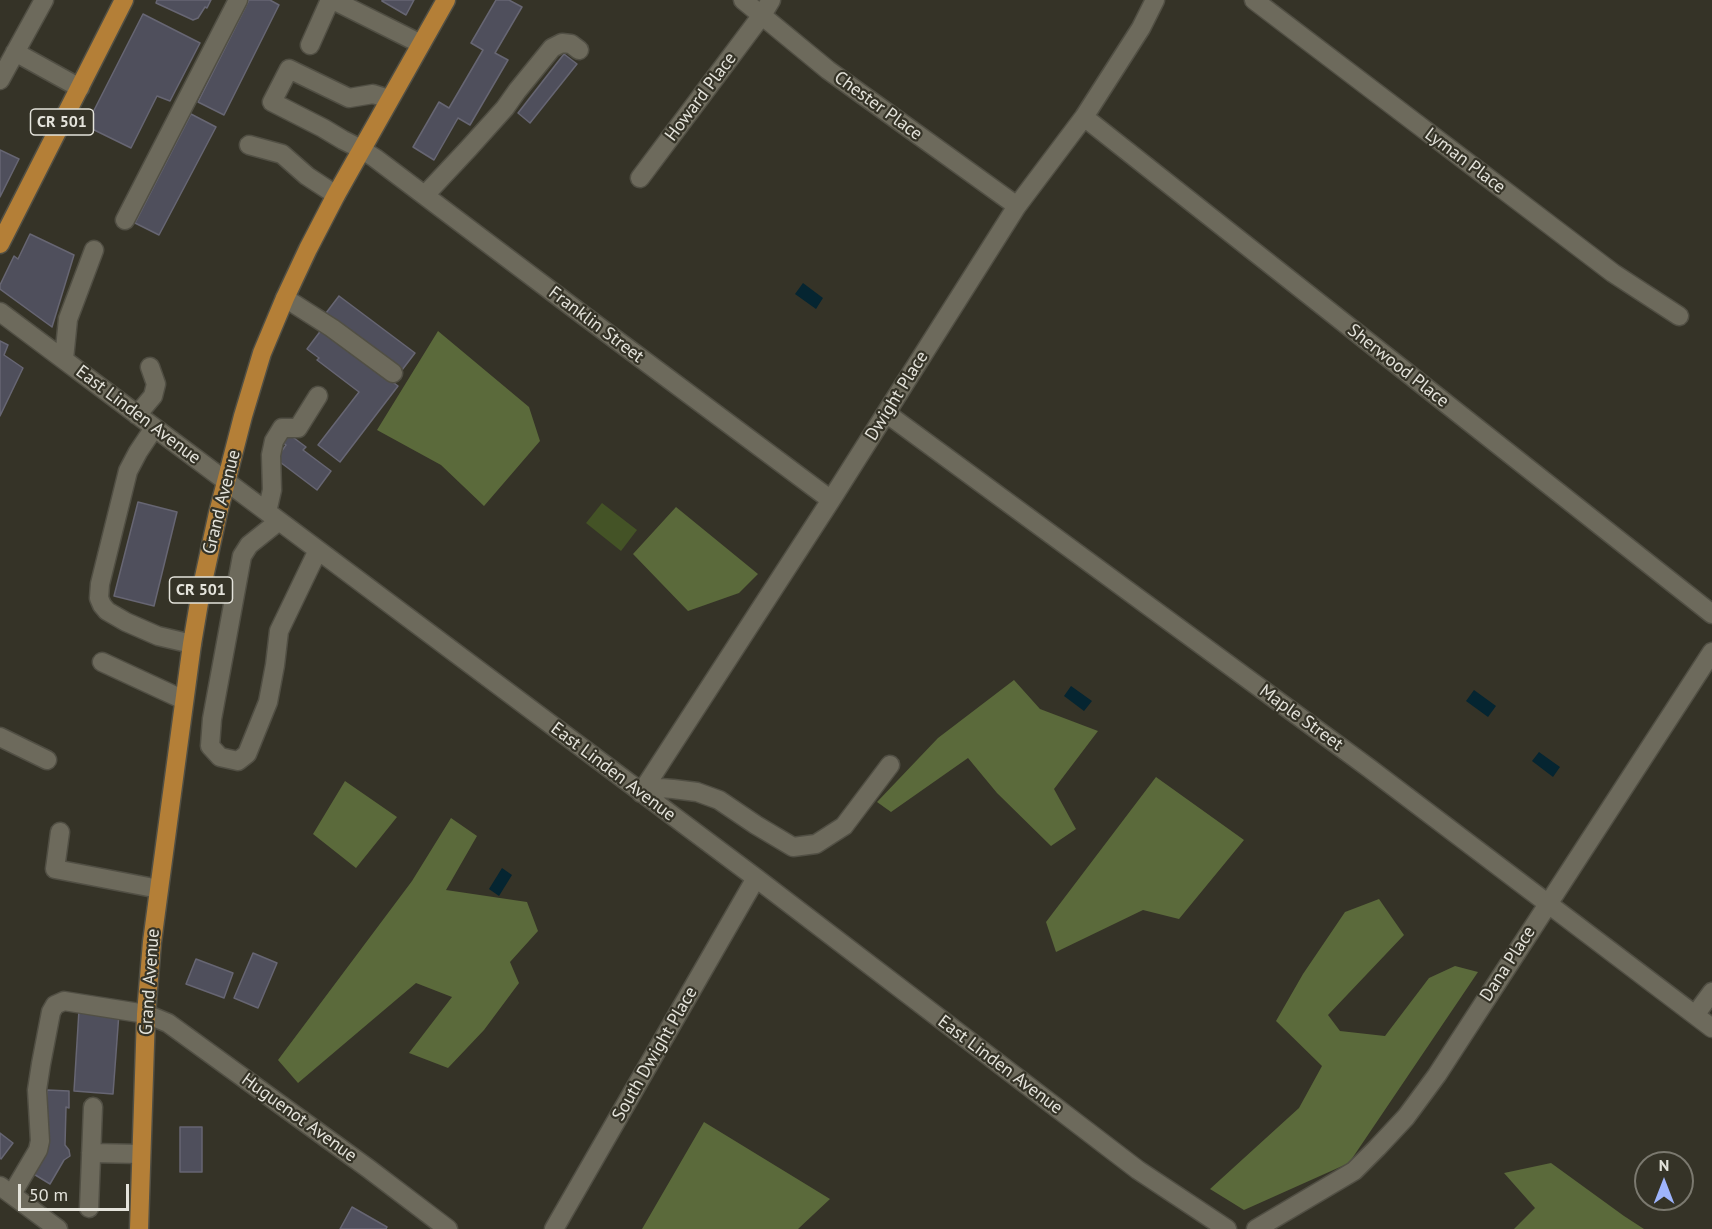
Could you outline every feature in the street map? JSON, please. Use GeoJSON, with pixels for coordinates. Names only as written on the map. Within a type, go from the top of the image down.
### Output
{"type":"FeatureCollection","features":[{"type":"Feature","properties":{"kind":"main road","name":"CR 501"},"geometry":{"type":"LineString","coordinates":[[0,244],[124,0]]}},
{"type":"Feature","properties":{"kind":"main road","name":"Grand Avenue"},"geometry":{"type":"LineString","coordinates":[[139,1229],[150,957],[192,644],[206,564],[226,481],[262,353],[285,298],[336,195],[446,0]]}},
{"type":"Feature","properties":{"kind":"street"},"geometry":{"type":"LineString","coordinates":[[0,80],[44,0]]}},
{"type":"Feature","properties":{"kind":"street"},"geometry":{"type":"LineString","coordinates":[[125,220],[238,0]]}},
{"type":"Feature","properties":{"kind":"street"},"geometry":{"type":"LineString","coordinates":[[310,45],[332,0],[421,44]]}},
{"type":"Feature","properties":{"kind":"street","name":"Chester Place"},"geometry":{"type":"LineString","coordinates":[[743,0],[767,8],[828,70],[1017,206]]}},
{"type":"Feature","properties":{"kind":"street","name":"Dwight Place"},"geometry":{"type":"LineString","coordinates":[[641,793],[831,500],[1017,206],[1084,117],[1141,28],[1155,0]]}},
{"type":"Feature","properties":{"kind":"street","name":"Lyman Place"},"geometry":{"type":"LineString","coordinates":[[1254,0],[1613,273],[1679,316]]}},
{"type":"Feature","properties":{"kind":"street","name":"Howard Place"},"geometry":{"type":"LineString","coordinates":[[639,178],[767,8]]}},
{"type":"Feature","properties":{"kind":"street"},"geometry":{"type":"LineString","coordinates":[[425,195],[505,108],[552,48],[562,43],[571,44],[579,50]]}},
{"type":"Feature","properties":{"kind":"street"},"geometry":{"type":"LineString","coordinates":[[15,52],[80,87]]}},
{"type":"Feature","properties":{"kind":"street","name":"Franklin Street"},"geometry":{"type":"LineString","coordinates":[[389,99],[373,94],[349,98],[289,69],[272,102],[342,140],[362,148],[831,500]]}},
{"type":"Feature","properties":{"kind":"street","name":"Sherwood Place"},"geometry":{"type":"LineString","coordinates":[[1084,117],[1712,614]]}},
{"type":"Feature","properties":{"kind":"street"},"geometry":{"type":"LineString","coordinates":[[249,145],[282,154],[307,176],[336,195]]}},
{"type":"Feature","properties":{"kind":"street"},"geometry":{"type":"LineString","coordinates":[[64,359],[68,319],[94,250]]}},
{"type":"Feature","properties":{"kind":"street"},"geometry":{"type":"LineString","coordinates":[[285,298],[332,328],[393,373]]}},
{"type":"Feature","properties":{"kind":"street","name":"East Linden Avenue"},"geometry":{"type":"LineString","coordinates":[[0,312],[756,878],[1138,1170],[1227,1229]]}},
{"type":"Feature","properties":{"kind":"street"},"geometry":{"type":"LineString","coordinates":[[137,415],[153,396],[156,384],[150,367]]}},
{"type":"Feature","properties":{"kind":"street"},"geometry":{"type":"LineString","coordinates":[[318,396],[298,428],[282,428],[274,441],[271,455],[273,517],[242,556],[212,719],[210,746],[220,757],[238,761],[247,753],[268,702],[279,631],[318,550]]}},
{"type":"Feature","properties":{"kind":"street","name":"Maple Street"},"geometry":{"type":"LineString","coordinates":[[886,413],[1342,748],[1712,1028]]}},
{"type":"Feature","properties":{"kind":"street"},"geometry":{"type":"LineString","coordinates":[[154,428],[128,471],[100,584],[99,598],[107,611],[126,622],[158,636],[192,644]]}},
{"type":"Feature","properties":{"kind":"street","name":"Dana Place"},"geometry":{"type":"LineString","coordinates":[[1256,1229],[1354,1171],[1406,1117],[1437,1075],[1712,652]]}},
{"type":"Feature","properties":{"kind":"street"},"geometry":{"type":"LineString","coordinates":[[102,662],[184,700]]}},
{"type":"Feature","properties":{"kind":"street"},"geometry":{"type":"LineString","coordinates":[[0,737],[47,760]]}},
{"type":"Feature","properties":{"kind":"street"},"geometry":{"type":"LineString","coordinates":[[641,793],[660,788],[697,792],[719,800],[794,847],[816,844],[844,826],[890,765]]}},
{"type":"Feature","properties":{"kind":"street"},"geometry":{"type":"LineString","coordinates":[[60,832],[55,869],[159,889]]}},
{"type":"Feature","properties":{"kind":"street","name":"South Dwight Place"},"geometry":{"type":"LineString","coordinates":[[555,1229],[756,878]]}},
{"type":"Feature","properties":{"kind":"street"},"geometry":{"type":"LineString","coordinates":[[1695,1015],[1712,992]]}},
{"type":"Feature","properties":{"kind":"street","name":"Huguenot Avenue"},"geometry":{"type":"LineString","coordinates":[[6,1190],[38,1150],[40,1141],[37,1090],[47,1026],[55,1005],[64,1001],[146,1014],[168,1023],[448,1229]]}},
{"type":"Feature","properties":{"kind":"street"},"geometry":{"type":"LineString","coordinates":[[89,1208],[93,1107]]}},
{"type":"Feature","properties":{"kind":"street"},"geometry":{"type":"LineString","coordinates":[[91,1153],[141,1154]]}},
{"type":"Feature","properties":{"kind":"street"},"geometry":{"type":"LineString","coordinates":[[6,1190],[58,1229]]}},
{"type":"Feature","properties":{"kind":"green space"},"geometry":{"type":"Polygon","coordinates":[[[438,331],[529,407],[540,441],[484,506],[441,465],[377,430],[438,331]]]}},
{"type":"Feature","properties":{"kind":"green space"},"geometry":{"type":"Polygon","coordinates":[[[602,503],[637,530],[621,551],[586,523],[602,503]]]}},
{"type":"Feature","properties":{"kind":"green space"},"geometry":{"type":"Polygon","coordinates":[[[676,507],[758,574],[739,593],[688,611],[633,554],[676,507]]]}},
{"type":"Feature","properties":{"kind":"green space"},"geometry":{"type":"Polygon","coordinates":[[[1014,680],[1040,709],[1098,731],[1054,789],[1076,829],[1051,846],[997,793],[968,758],[891,812],[877,802],[938,738],[1014,680]]]}},
{"type":"Feature","properties":{"kind":"green space"},"geometry":{"type":"Polygon","coordinates":[[[1156,777],[1244,840],[1179,919],[1143,910],[1056,952],[1046,922],[1156,777]]]}},
{"type":"Feature","properties":{"kind":"green space"},"geometry":{"type":"Polygon","coordinates":[[[345,781],[397,817],[356,868],[313,834],[345,781]]]}},
{"type":"Feature","properties":{"kind":"green space"},"geometry":{"type":"Polygon","coordinates":[[[451,818],[477,836],[446,890],[527,902],[538,931],[510,962],[519,983],[484,1030],[448,1068],[409,1053],[452,997],[416,983],[298,1083],[278,1060],[412,881],[451,818]]]}},
{"type":"Feature","properties":{"kind":"green space"},"geometry":{"type":"Polygon","coordinates":[[[1379,899],[1404,935],[1328,1015],[1340,1031],[1385,1036],[1429,978],[1455,966],[1478,972],[1349,1163],[1244,1210],[1210,1189],[1299,1108],[1322,1066],[1276,1021],[1303,974],[1345,912],[1379,899]]]}},
{"type":"Feature","properties":{"kind":"green space"},"geometry":{"type":"Polygon","coordinates":[[[704,1122],[830,1199],[798,1229],[642,1229],[704,1122]]]}},
{"type":"Feature","properties":{"kind":"green space"},"geometry":{"type":"Polygon","coordinates":[[[1551,1163],[1644,1229],[1514,1229],[1535,1208],[1504,1173],[1551,1163]]]}},
{"type":"Feature","properties":{"kind":"water"},"geometry":{"type":"Polygon","coordinates":[[[803,283],[823,298],[816,309],[795,294],[803,283]]]}},
{"type":"Feature","properties":{"kind":"water"},"geometry":{"type":"Polygon","coordinates":[[[1071,686],[1092,701],[1084,711],[1064,696],[1071,686]]]}},
{"type":"Feature","properties":{"kind":"water"},"geometry":{"type":"Polygon","coordinates":[[[1474,690],[1496,706],[1488,717],[1466,701],[1474,690]]]}},
{"type":"Feature","properties":{"kind":"water"},"geometry":{"type":"Polygon","coordinates":[[[1539,752],[1560,767],[1553,777],[1532,761],[1539,752]]]}},
{"type":"Feature","properties":{"kind":"water"},"geometry":{"type":"Polygon","coordinates":[[[502,868],[512,875],[499,896],[489,889],[502,868]]]}},
{"type":"Feature","properties":{"kind":"building"},"geometry":{"type":"Polygon","coordinates":[[[157,0],[211,0],[198,18],[193,20],[156,3],[157,0]]]}},
{"type":"Feature","properties":{"kind":"building"},"geometry":{"type":"Polygon","coordinates":[[[249,0],[270,0],[279,5],[224,115],[198,102],[249,0]]]}},
{"type":"Feature","properties":{"kind":"building"},"geometry":{"type":"Polygon","coordinates":[[[382,0],[414,0],[406,15],[382,0]]]}},
{"type":"Feature","properties":{"kind":"building"},"geometry":{"type":"Polygon","coordinates":[[[496,0],[509,0],[522,7],[495,53],[508,60],[470,125],[458,118],[434,160],[413,147],[439,102],[449,108],[483,50],[471,43],[496,0]]]}},
{"type":"Feature","properties":{"kind":"building"},"geometry":{"type":"Polygon","coordinates":[[[143,14],[200,43],[170,101],[157,96],[131,148],[86,126],[143,14]]]}},
{"type":"Feature","properties":{"kind":"building"},"geometry":{"type":"Polygon","coordinates":[[[564,54],[577,64],[530,123],[518,113],[564,54]]]}},
{"type":"Feature","properties":{"kind":"building"},"geometry":{"type":"Polygon","coordinates":[[[191,114],[216,127],[159,235],[135,223],[191,114]]]}},
{"type":"Feature","properties":{"kind":"building"},"geometry":{"type":"Polygon","coordinates":[[[0,150],[19,159],[0,197],[0,150]]]}},
{"type":"Feature","properties":{"kind":"building"},"geometry":{"type":"Polygon","coordinates":[[[30,234],[74,255],[52,327],[0,289],[14,256],[18,259],[30,234]]]}},
{"type":"Feature","properties":{"kind":"building"},"geometry":{"type":"Polygon","coordinates":[[[339,296],[415,353],[402,370],[326,313],[339,296]]]}},
{"type":"Feature","properties":{"kind":"building"},"geometry":{"type":"Polygon","coordinates":[[[322,329],[398,386],[340,462],[318,445],[359,392],[317,360],[319,358],[307,349],[322,329]]]}},
{"type":"Feature","properties":{"kind":"building"},"geometry":{"type":"Polygon","coordinates":[[[0,341],[8,345],[4,355],[23,368],[0,416],[0,341]]]}},
{"type":"Feature","properties":{"kind":"building"},"geometry":{"type":"Polygon","coordinates":[[[286,432],[306,447],[303,450],[331,471],[317,490],[276,459],[286,445],[279,440],[286,432]]]}},
{"type":"Feature","properties":{"kind":"building"},"geometry":{"type":"Polygon","coordinates":[[[138,502],[177,512],[154,606],[114,596],[138,502]]]}},
{"type":"Feature","properties":{"kind":"building"},"geometry":{"type":"Polygon","coordinates":[[[253,953],[277,963],[258,1008],[234,998],[253,953]]]}},
{"type":"Feature","properties":{"kind":"building"},"geometry":{"type":"Polygon","coordinates":[[[196,959],[233,973],[224,998],[186,984],[196,959]]]}},
{"type":"Feature","properties":{"kind":"building"},"geometry":{"type":"Polygon","coordinates":[[[79,1010],[119,1013],[113,1094],[74,1091],[79,1010]]]}},
{"type":"Feature","properties":{"kind":"building"},"geometry":{"type":"Polygon","coordinates":[[[47,1090],[69,1091],[69,1108],[66,1107],[65,1145],[70,1156],[64,1160],[50,1184],[32,1173],[46,1149],[47,1090]]]}},
{"type":"Feature","properties":{"kind":"building"},"geometry":{"type":"Polygon","coordinates":[[[180,1127],[202,1127],[202,1172],[180,1172],[180,1127]]]}},
{"type":"Feature","properties":{"kind":"building"},"geometry":{"type":"Polygon","coordinates":[[[0,1133],[13,1143],[1,1159],[0,1158],[0,1133]]]}},
{"type":"Feature","properties":{"kind":"building"},"geometry":{"type":"Polygon","coordinates":[[[352,1207],[387,1227],[386,1229],[340,1229],[352,1207]]]}}]}
